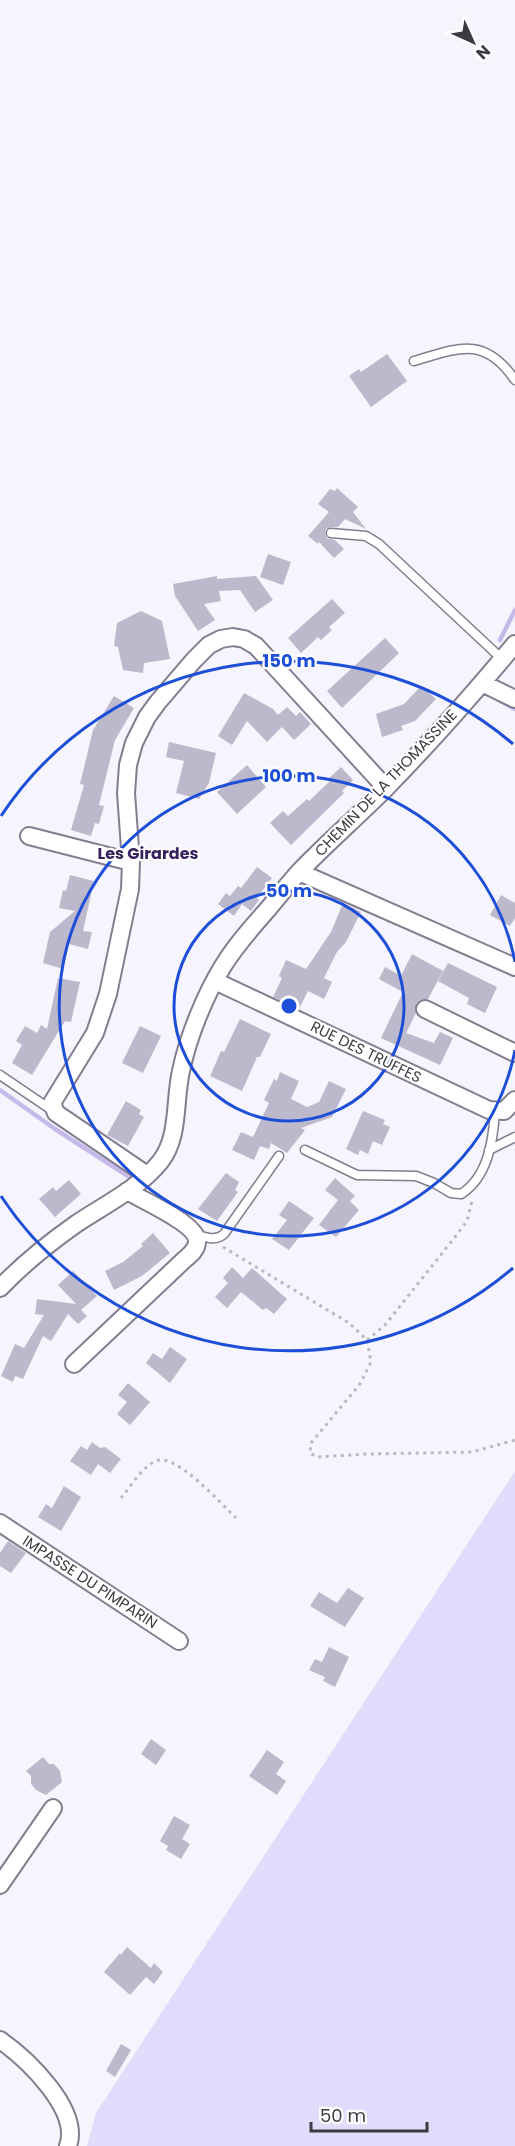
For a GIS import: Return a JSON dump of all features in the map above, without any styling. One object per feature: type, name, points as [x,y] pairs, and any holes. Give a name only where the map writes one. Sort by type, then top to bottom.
[{"type":"street","points":[[147,1175],[56,1113],[52,1100],[94,1033],[104,1008],[130,889],[131,862],[126,793],[128,765],[134,743],[147,717],[209,645],[221,639],[239,637],[256,646],[386,788]]},
{"type":"street","name":"CHEMIN DE LA THOMASSINE","points":[[0,1288],[45,1247],[127,1191],[161,1162],[170,1145],[184,1057],[215,981],[224,965],[299,872],[386,788],[515,644]]},
{"type":"street","points":[[482,683],[515,699]]},
{"type":"street","points":[[29,836],[131,862]]},
{"type":"street","points":[[299,872],[515,967]]},
{"type":"street","name":"RUE DES TRUFFES","points":[[215,981],[495,1112]]},
{"type":"street","points":[[425,1009],[515,1053]]},
{"type":"street","points":[[495,1112],[504,1111],[515,1100]]},
{"type":"street","points":[[74,1364],[194,1251],[196,1237],[184,1223],[127,1191]]},
{"type":"street","name":"IMPASSE DU PIMPARIN","points":[[0,1523],[179,1641]]},
{"type":"street","points":[[0,1885],[53,1808]]},
{"type":"street","points":[[0,2040],[28,2062],[48,2086],[71,2125],[71,2139],[68,2146]]},
{"type":"lane","points":[[414,361],[452,350],[479,350],[496,359],[515,380]]},
{"type":"lane","points":[[332,533],[366,536],[380,544],[502,659]]},
{"type":"lane","points":[[0,1075],[56,1113]]},
{"type":"lane","points":[[304,1150],[357,1175],[416,1176],[434,1182],[456,1194],[461,1194],[474,1185],[489,1150],[495,1112]]},
{"type":"lane","points":[[489,1150],[515,1137]]},
{"type":"lane","points":[[196,1237],[213,1239],[224,1234],[279,1156]]},
{"type":"path","points":[[367,1340],[385,1325],[466,1221],[474,1185]]},
{"type":"path","points":[[196,1237],[222,1247],[349,1323],[367,1340],[371,1362],[360,1384],[311,1443],[310,1453],[317,1458],[368,1454],[472,1452],[515,1440]]},
{"type":"path","points":[[121,1498],[146,1469],[155,1461],[162,1459],[190,1474],[236,1518]]},
{"type":"shaded area","points":[[515,1471],[515,2146],[87,2146],[96,2113]]},
{"type":"building","points":[[387,354],[407,381],[371,407],[349,376],[359,369],[361,372]]},
{"type":"building","points":[[337,488],[358,507],[353,512],[366,529],[345,519],[338,527],[326,529],[327,538],[335,540],[344,549],[334,558],[319,542],[318,544],[308,536],[329,512],[318,504],[330,489],[335,491]]},
{"type":"building","points":[[268,554],[291,562],[283,585],[260,577]]},
{"type":"building","points":[[217,576],[217,579],[256,576],[273,600],[255,612],[240,590],[219,591],[221,601],[204,604],[215,620],[198,631],[175,596],[173,584]]},
{"type":"building","points":[[332,599],[345,613],[329,627],[332,630],[321,640],[318,637],[301,653],[288,638]]},
{"type":"building","points":[[141,611],[162,621],[170,659],[144,663],[143,673],[123,670],[118,647],[114,646],[117,623]]},
{"type":"building","points":[[385,638],[399,653],[342,708],[327,691]]},
{"type":"building","points":[[421,686],[436,699],[415,721],[401,726],[403,730],[382,737],[376,714],[404,704]]},
{"type":"building","points":[[244,693],[273,709],[278,715],[287,707],[296,716],[300,712],[311,724],[294,740],[282,727],[267,742],[247,721],[232,745],[218,736]]},
{"type":"building","points":[[114,696],[134,708],[115,740],[99,805],[104,806],[99,824],[95,823],[91,836],[71,830],[84,785],[80,784],[93,730]]},
{"type":"building","points":[[169,742],[216,753],[209,783],[199,799],[176,793],[184,761],[166,757]]},
{"type":"building","points":[[247,765],[266,787],[237,814],[217,792]]},
{"type":"building","points":[[341,767],[353,780],[342,791],[344,793],[291,845],[270,823],[283,811],[288,816],[307,799],[309,801]]},
{"type":"building","points":[[257,867],[272,878],[257,898],[259,900],[251,911],[242,904],[234,916],[218,904],[226,893],[230,896],[238,886],[241,888]]},
{"type":"building","points":[[70,875],[94,881],[83,931],[92,932],[88,949],[69,944],[63,969],[43,963],[50,932],[75,911],[59,908],[63,890],[66,891]]},
{"type":"building","points":[[501,895],[515,903],[515,918],[510,926],[490,915]]},
{"type":"building","points":[[343,903],[361,912],[324,978],[332,982],[324,999],[308,991],[299,1009],[273,997],[282,978],[279,976],[286,960],[306,969],[331,932]]},
{"type":"building","points":[[412,954],[443,971],[428,999],[420,1000],[416,1004],[416,1013],[406,1033],[434,1043],[440,1032],[453,1038],[440,1065],[381,1038],[403,992],[379,979],[385,967],[401,976]]},
{"type":"building","points":[[448,963],[497,987],[485,1013],[467,1004],[469,998],[438,981]]},
{"type":"building","points":[[58,978],[80,982],[71,1022],[65,1021],[32,1075],[12,1063],[22,1045],[16,1041],[25,1026],[37,1033],[41,1025],[47,1029]]},
{"type":"building","points":[[240,1019],[271,1034],[260,1057],[257,1057],[242,1091],[210,1076],[221,1051],[224,1052]]},
{"type":"building","points":[[140,1026],[161,1036],[143,1073],[122,1063]]},
{"type":"building","points":[[280,1072],[299,1081],[291,1099],[307,1107],[319,1102],[329,1081],[346,1089],[332,1117],[301,1128],[305,1130],[287,1153],[271,1143],[269,1149],[260,1146],[254,1160],[232,1150],[241,1132],[253,1137],[269,1103],[264,1100],[274,1079],[277,1081]]},
{"type":"building","points":[[126,1101],[141,1110],[139,1114],[144,1117],[128,1146],[107,1135]]},
{"type":"building","points":[[363,1111],[385,1120],[383,1124],[390,1127],[382,1145],[373,1141],[368,1154],[360,1150],[358,1155],[346,1149]]},
{"type":"building","points":[[226,1173],[239,1182],[235,1190],[238,1192],[217,1221],[198,1209]]},
{"type":"building","points":[[335,1178],[355,1196],[350,1201],[359,1210],[336,1237],[319,1225],[338,1200],[325,1190]]},
{"type":"building","points":[[69,1180],[81,1194],[55,1217],[39,1199],[53,1187],[56,1191]]},
{"type":"building","points":[[289,1201],[314,1218],[289,1250],[272,1239],[287,1220],[279,1215]]},
{"type":"building","points":[[153,1233],[170,1253],[142,1276],[114,1290],[105,1271],[123,1262],[143,1246],[141,1244]]},
{"type":"building","points":[[232,1267],[243,1278],[252,1268],[287,1299],[274,1314],[266,1308],[263,1310],[241,1292],[227,1308],[215,1297],[228,1283],[223,1278]]},
{"type":"building","points":[[73,1271],[97,1296],[81,1310],[87,1316],[78,1324],[68,1314],[51,1341],[43,1336],[23,1379],[15,1376],[13,1382],[1,1376],[15,1344],[24,1348],[44,1315],[35,1314],[37,1299],[76,1304],[58,1285]]},
{"type":"building","points":[[170,1347],[187,1359],[170,1383],[146,1363],[153,1353],[162,1359]]},
{"type":"building","points":[[128,1383],[150,1402],[130,1425],[117,1414],[127,1402],[118,1395]]},
{"type":"building","points":[[92,1442],[100,1448],[105,1447],[121,1459],[110,1473],[98,1464],[91,1475],[70,1461],[81,1446],[87,1450]]},
{"type":"building","points":[[64,1486],[81,1497],[61,1531],[38,1517],[46,1504],[52,1508]]},
{"type":"building","points":[[8,1541],[26,1553],[11,1573],[0,1566],[0,1553]]},
{"type":"building","points":[[348,1588],[364,1598],[345,1627],[310,1606],[319,1592],[337,1603]]},
{"type":"building","points":[[329,1647],[349,1657],[335,1687],[323,1681],[325,1677],[309,1670],[315,1659],[322,1662]]},
{"type":"building","points":[[151,1739],[166,1750],[156,1765],[141,1754]]},
{"type":"building","points":[[267,1750],[284,1762],[276,1774],[286,1781],[277,1795],[249,1776]]},
{"type":"building","points":[[43,1757],[60,1771],[62,1782],[46,1795],[36,1790],[31,1784],[31,1776],[26,1771]]},
{"type":"building","points":[[174,1816],[190,1825],[182,1839],[190,1844],[181,1859],[166,1850],[168,1846],[160,1841]]},
{"type":"building","points":[[127,1947],[151,1968],[154,1963],[163,1972],[154,1984],[146,1977],[130,1995],[104,1972]]},
{"type":"building","points":[[121,2044],[131,2050],[115,2077],[106,2071]]},
{"type":"waterway","points":[[500,640],[515,610]]},
{"type":"waterway","points":[[497,699],[515,709]]},
{"type":"waterway","points":[[0,1090],[131,1178]]},
{"type":"district","name":"Les Girardes","points":[[148,853]]}]
